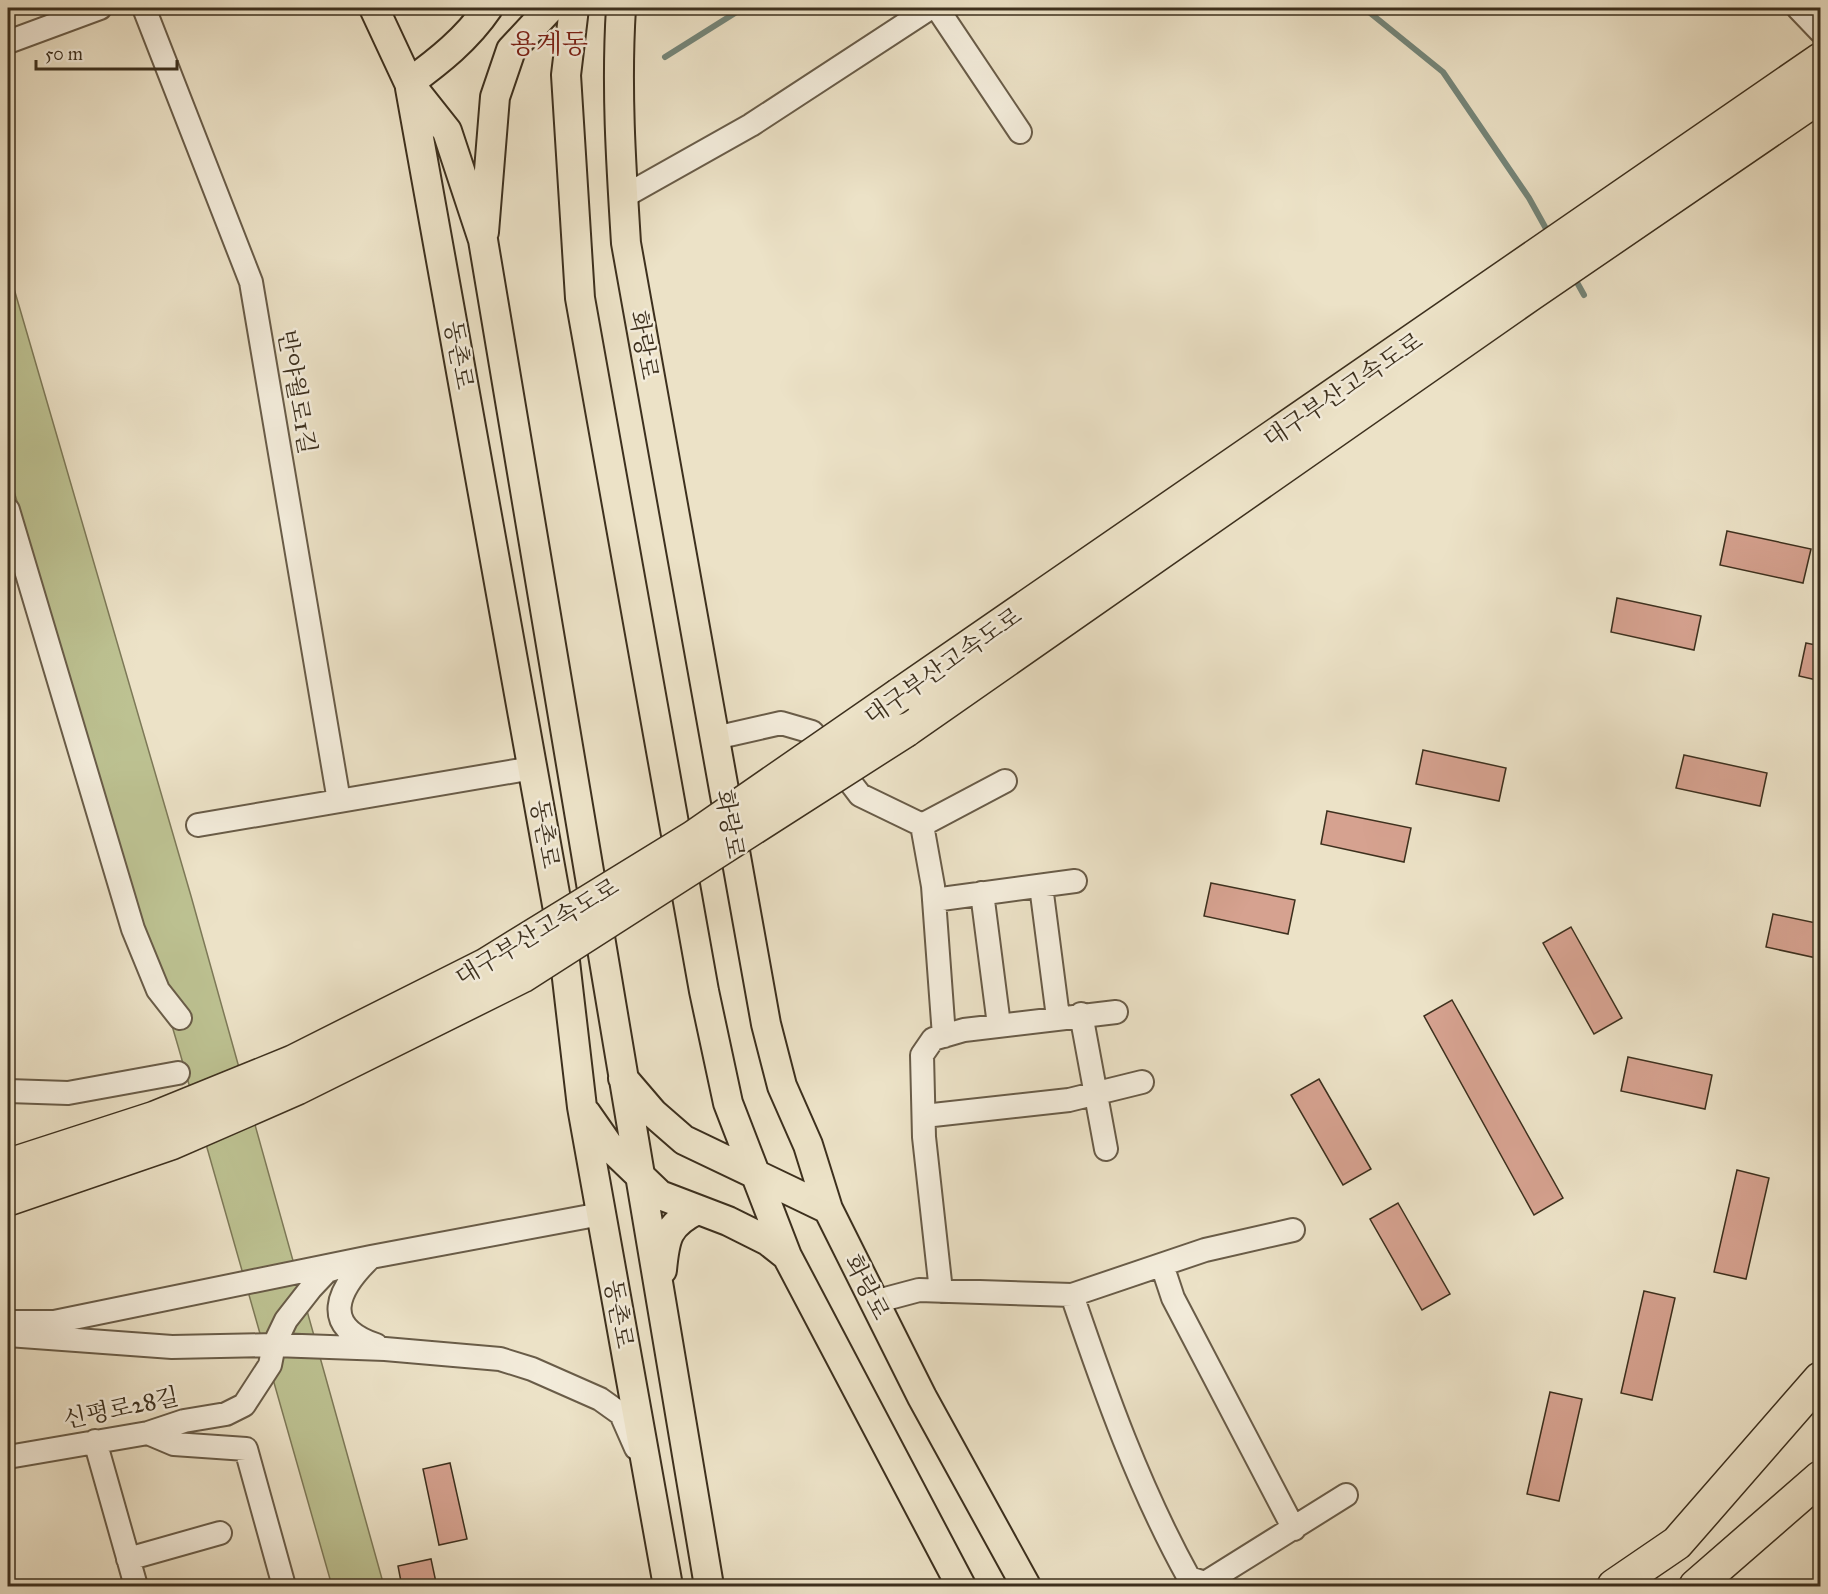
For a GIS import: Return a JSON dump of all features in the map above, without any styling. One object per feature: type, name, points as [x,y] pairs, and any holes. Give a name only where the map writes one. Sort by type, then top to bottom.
[{"type":"highway","name":"대구부산고속도로","points":[[8,1199],[171,1143],[297,1088],[522,976],[906,729],[1595,233],[1817,62]]},
{"type":"highway","name":"대구부산고속도로","points":[[1595,233],[1821,96]]},
{"type":"highway","name":"대구부산고속도로","points":[[9,1165],[155,1119],[282,1066],[486,965],[694,837],[899,696],[1522,284]]},
{"type":"highway","points":[[1634,1587],[1677,1543],[1821,1378]]},
{"type":"highway","points":[[1697,1585],[1821,1478]]},
{"type":"highway","points":[[1614,1587],[1677,1543]]},
{"type":"main road","points":[[374,8],[409,83],[447,131],[483,240],[709,1587]]},
{"type":"main road","points":[[409,83],[448,54],[488,8]]},
{"type":"main road","points":[[483,240],[495,97],[511,50],[550,8]]},
{"type":"main road","points":[[574,8],[566,75],[580,298],[704,991],[728,1103],[753,1175],[787,1256],[961,1587]]},
{"type":"main road","name":"화랑로","points":[[621,8],[617,69],[623,197],[633,285],[766,1024],[782,1086],[808,1145],[828,1209],[922,1397],[1026,1587]]},
{"type":"main road","name":"동촌로","points":[[409,83],[561,927],[582,1107],[668,1587]]},
{"type":"main road","points":[[622,1076],[653,1113],[684,1140],[828,1209]]},
{"type":"main road","points":[[582,1107],[643,1192]]},
{"type":"main road","points":[[601,1214],[643,1192],[660,1195],[748,1231],[768,1241],[787,1256]]},
{"type":"main road","points":[[659,1290],[664,1252],[671,1230],[677,1220],[697,1210]]},
{"type":"street","points":[[8,42],[100,8]]},
{"type":"street","name":"반야월로1길","points":[[144,8],[251,282],[339,801]]},
{"type":"street","points":[[623,197],[751,125],[930,8]]},
{"type":"street","points":[[937,8],[1020,132]]},
{"type":"street","points":[[1798,8],[1821,31]]},
{"type":"street","points":[[8,510],[133,929],[158,990],[180,1018]]},
{"type":"street","points":[[715,738],[781,723],[812,732],[860,795],[922,825]]},
{"type":"street","points":[[198,825],[533,768]]},
{"type":"street","points":[[922,825],[1005,781]]},
{"type":"street","points":[[922,825],[934,900],[944,1036]]},
{"type":"street","points":[[934,900],[1075,881]]},
{"type":"street","points":[[1041,886],[1058,1017]]},
{"type":"street","points":[[982,893],[999,1025]]},
{"type":"street","points":[[940,1291],[924,1116],[922,1055],[933,1039],[964,1030],[1081,1014],[1116,1012]]},
{"type":"street","points":[[1081,1014],[1106,1149]]},
{"type":"street","points":[[8,1091],[68,1093],[177,1073]]},
{"type":"street","points":[[924,1116],[1070,1100],[1142,1082]]},
{"type":"street","points":[[8,1322],[54,1322],[371,1257],[601,1214]]},
{"type":"street","points":[[874,1302],[919,1290],[1072,1295],[1205,1250],[1293,1230]]},
{"type":"street","points":[[371,1257],[350,1277],[343,1290],[340,1305],[342,1320],[349,1331],[359,1339],[385,1348]]},
{"type":"street","points":[[274,1345],[286,1320],[311,1288],[327,1271],[347,1263]]},
{"type":"street","points":[[1161,1265],[1173,1298],[1294,1528]]},
{"type":"street","points":[[1072,1295],[1110,1409],[1174,1551],[1189,1578],[1202,1585],[1346,1495]]},
{"type":"street","points":[[8,1335],[172,1347],[274,1345],[385,1348],[500,1359],[565,1382],[600,1399],[621,1414],[647,1471]]},
{"type":"street","name":"신평로28길","points":[[8,1457],[148,1433],[184,1421],[226,1414],[244,1405],[270,1365],[274,1345]]},
{"type":"street","points":[[148,1433],[174,1444],[246,1449],[284,1587]]},
{"type":"street","points":[[95,1441],[136,1587]]},
{"type":"street","points":[[128,1558],[220,1533]]},
{"type":"green space","points":[[8,268],[191,896],[384,1586],[332,1586],[178,1046],[8,471]]},
{"type":"building","points":[[1727,531],[1811,549],[1803,583],[1720,565]]},
{"type":"building","points":[[1617,598],[1701,616],[1694,650],[1611,632]]},
{"type":"building","points":[[1806,643],[1821,646],[1821,681],[1799,676]]},
{"type":"building","points":[[1423,750],[1506,768],[1499,801],[1416,784]]},
{"type":"building","points":[[1684,755],[1767,773],[1760,806],[1676,788]]},
{"type":"building","points":[[1327,811],[1411,828],[1404,862],[1321,844]]},
{"type":"building","points":[[1211,883],[1295,900],[1288,934],[1204,916]]},
{"type":"building","points":[[1773,914],[1821,924],[1821,959],[1766,947]]},
{"type":"building","points":[[1571,927],[1622,1018],[1594,1034],[1543,943]]},
{"type":"building","points":[[1452,1000],[1563,1198],[1534,1215],[1424,1016]]},
{"type":"building","points":[[1628,1057],[1712,1075],[1705,1109],[1621,1091]]},
{"type":"building","points":[[1319,1079],[1371,1169],[1343,1185],[1291,1095]]},
{"type":"building","points":[[1737,1170],[1769,1178],[1746,1279],[1714,1272]]},
{"type":"building","points":[[1398,1203],[1450,1294],[1422,1310],[1370,1219]]},
{"type":"building","points":[[1644,1291],[1675,1298],[1652,1400],[1621,1393]]},
{"type":"building","points":[[1550,1392],[1582,1399],[1559,1501],[1527,1494]]},
{"type":"building","points":[[450,1463],[467,1539],[439,1545],[423,1469]]},
{"type":"building","points":[[431,1559],[437,1587],[402,1587],[398,1566]]},
{"type":"waterway","points":[[665,57],[743,8]]},
{"type":"waterway","points":[[1364,8],[1443,72],[1529,198],[1549,234]]},
{"type":"waterway","points":[[1574,277],[1584,295]]},
{"type":"district","name":"용계동","points":[[549,43]]}]
